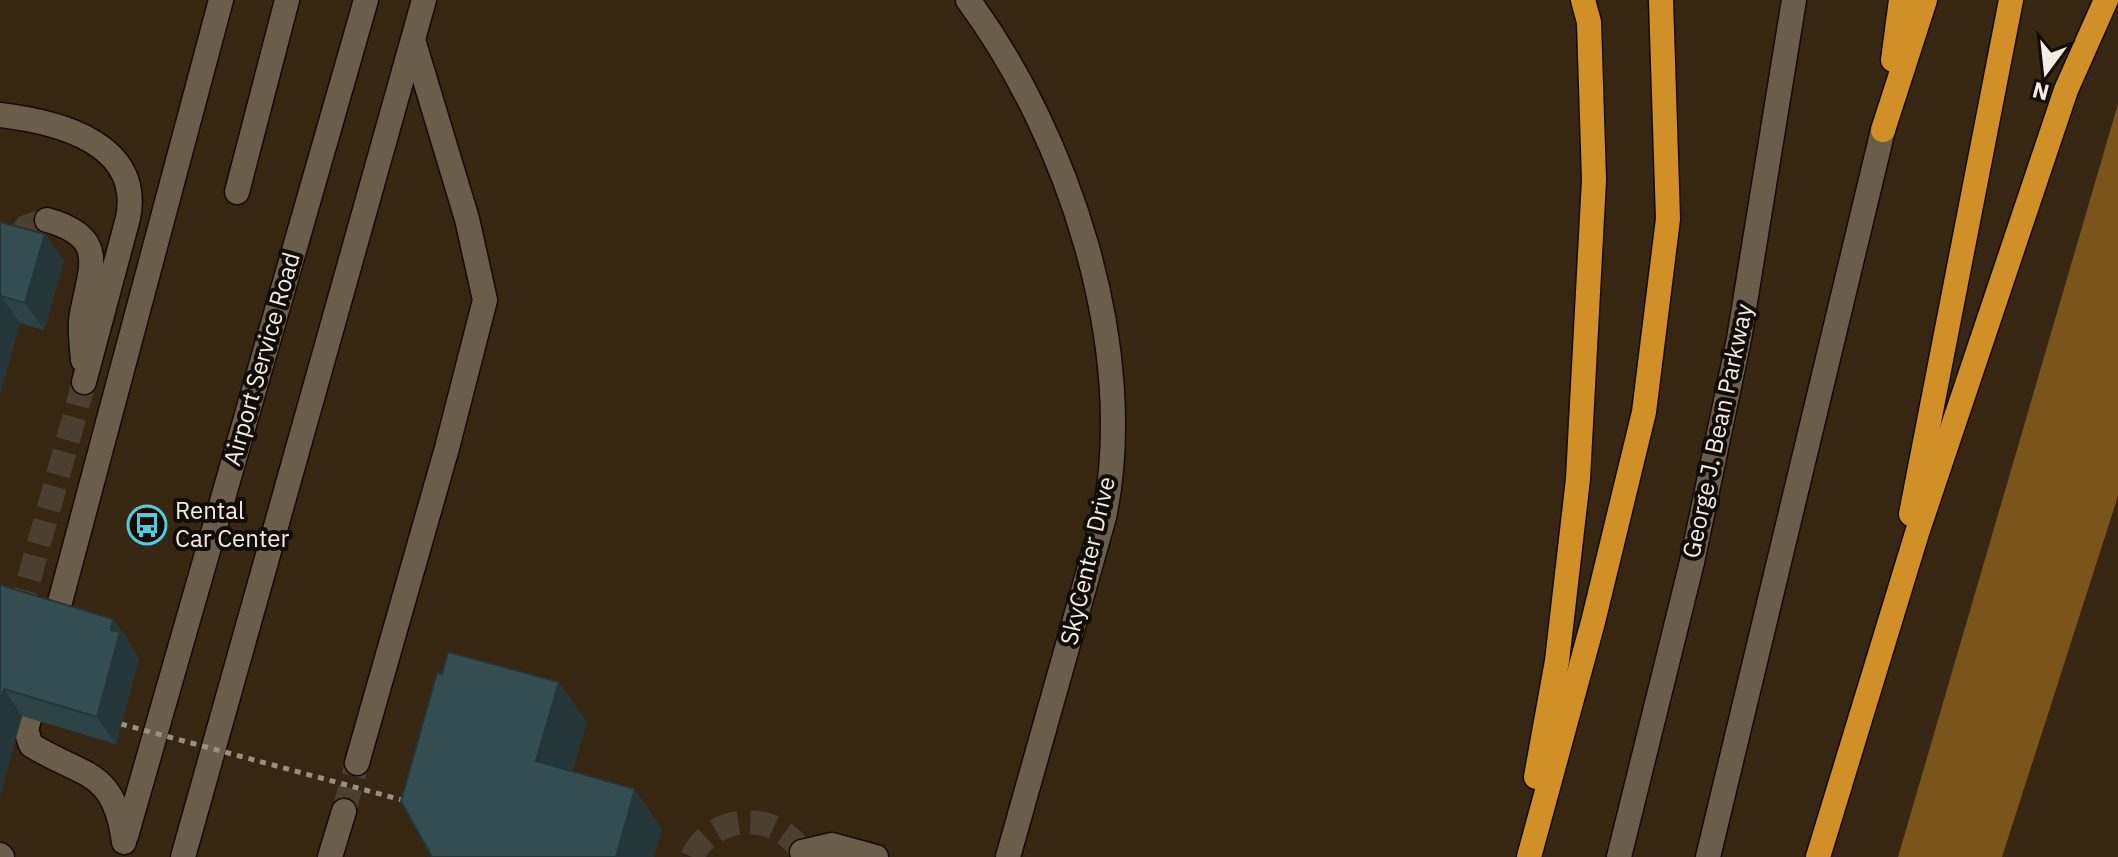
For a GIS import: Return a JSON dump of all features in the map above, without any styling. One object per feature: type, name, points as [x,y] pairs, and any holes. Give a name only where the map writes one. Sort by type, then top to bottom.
[{"type":"highway","points":[[1521,857],[1557,661],[1578,479],[1594,180],[1589,22],[1583,0]]},
{"type":"highway","points":[[1529,857],[1593,622],[1644,412],[1668,219],[1661,0]]},
{"type":"highway","points":[[1883,130],[1901,0]]},
{"type":"highway","points":[[1883,130],[1925,0]]},
{"type":"highway","points":[[1883,646],[2011,0]]},
{"type":"highway","points":[[1818,857],[1883,646],[2066,90],[2106,0]]},
{"type":"street","points":[[122,850],[119,812],[108,790],[96,778],[31,745],[26,730],[221,0]]},
{"type":"street","points":[[237,192],[287,0]]},
{"type":"street","name":"Airport Service Road","points":[[122,850],[366,0]]},
{"type":"street","points":[[183,857],[424,0]]},
{"type":"street","name":"SkyCenter Drive","points":[[968,0],[1025,91],[1069,191],[1096,289],[1111,409],[1111,465],[1104,517],[1008,857]]},
{"type":"street","name":"George J. Bean Parkway","points":[[1619,857],[1692,562],[1739,339],[1794,0]]},
{"type":"street","points":[[357,763],[447,448],[485,300],[467,219],[413,40]]},
{"type":"street","points":[[0,115],[63,130],[98,144],[115,156],[127,180],[131,200],[128,218],[84,382],[81,318],[94,266],[91,248],[70,226],[47,220]]},
{"type":"street","points":[[1708,857],[1883,130]]},
{"type":"street","points":[[330,857],[344,811]]},
{"type":"street","points":[[802,852],[832,845],[876,857]]},
{"type":"path","points":[[121,724],[408,801]]},
{"type":"shaded area","points":[[0,0],[2118,0],[2118,857],[0,857]]},
{"type":"shaded area","points":[[2118,104],[2118,496],[2002,857],[1898,857]]},
{"type":"building","points":[[0,222],[45,234],[25,303],[1,296],[0,300]]},
{"type":"building","points":[[0,585],[113,619],[111,630],[120,632],[97,717],[4,689],[0,703]]},
{"type":"building","points":[[448,652],[559,682],[536,761],[635,789],[616,857],[432,857],[401,801],[437,673],[442,674]]},
{"type":"tunnel","points":[[0,303],[15,249],[26,227],[47,220]]},
{"type":"tunnel","points":[[0,683],[84,382]]},
{"type":"tunnel","points":[[344,811],[357,763]]},
{"type":"tunnel","points":[[692,857],[702,842],[716,831],[731,824],[748,822],[765,824],[780,831],[794,842],[804,857]]},
{"type":"place","name":"Rental Car Center","points":[[147,525]]}]
